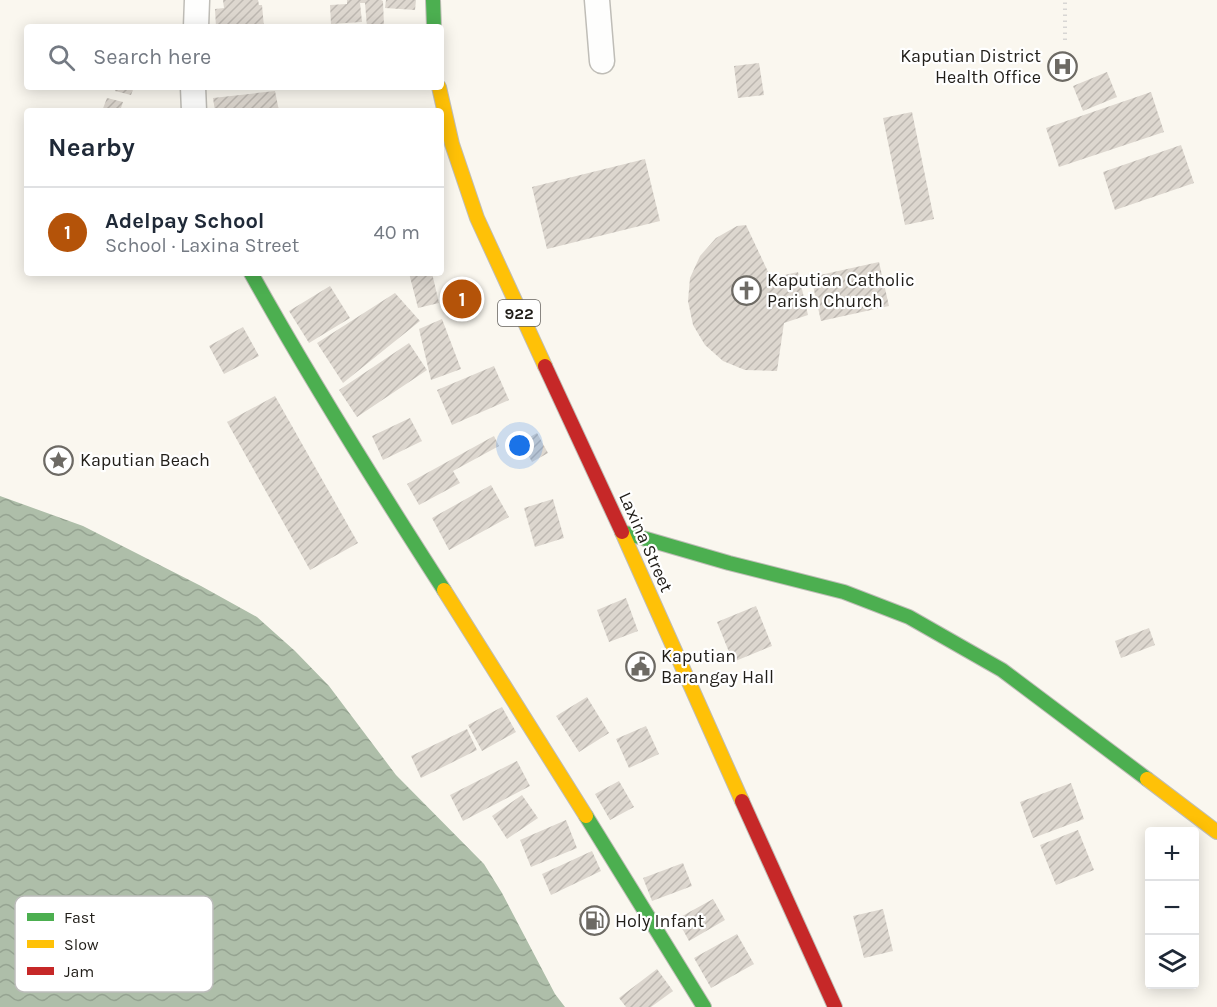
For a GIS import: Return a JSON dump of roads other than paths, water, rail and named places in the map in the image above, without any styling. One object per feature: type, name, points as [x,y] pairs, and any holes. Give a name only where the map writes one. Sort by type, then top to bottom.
[{"type":"street","points":[[196,24],[197,0]]},
{"type":"street","points":[[433,0],[434,24]]},
{"type":"street","points":[[597,0],[602,61]]},
{"type":"street","points":[[193,90],[194,108]]},
{"type":"street","name":"Laxina Street","points":[[439,90],[442,108]]},
{"type":"street","name":"Laxina Street","points":[[444,128],[447,152],[484,236],[622,532],[835,1007]]},
{"type":"street","points":[[253,276],[296,354],[357,455],[488,658],[704,1007]]},
{"type":"street","points":[[622,532],[844,592],[909,617],[1002,670],[1217,832]]},
{"type":"water","points":[[0,496],[83,526],[201,586],[257,617],[295,651],[329,686],[396,775],[484,864],[502,893],[555,994],[565,1007],[0,1007]]},
{"type":"place","name":"Kaputian District Health Office","points":[[1062,66]]},
{"type":"place","name":"Kaputian Catholic Parish Church","points":[[746,290]]},
{"type":"place","name":"Adelpay School","points":[[462,299]]},
{"type":"place","name":"Kaputian Beach","points":[[59,460]]},
{"type":"place","name":"Kaputian Barangay Hall","points":[[640,666]]},
{"type":"place","name":"Holy Infant","points":[[594,921]]}]
